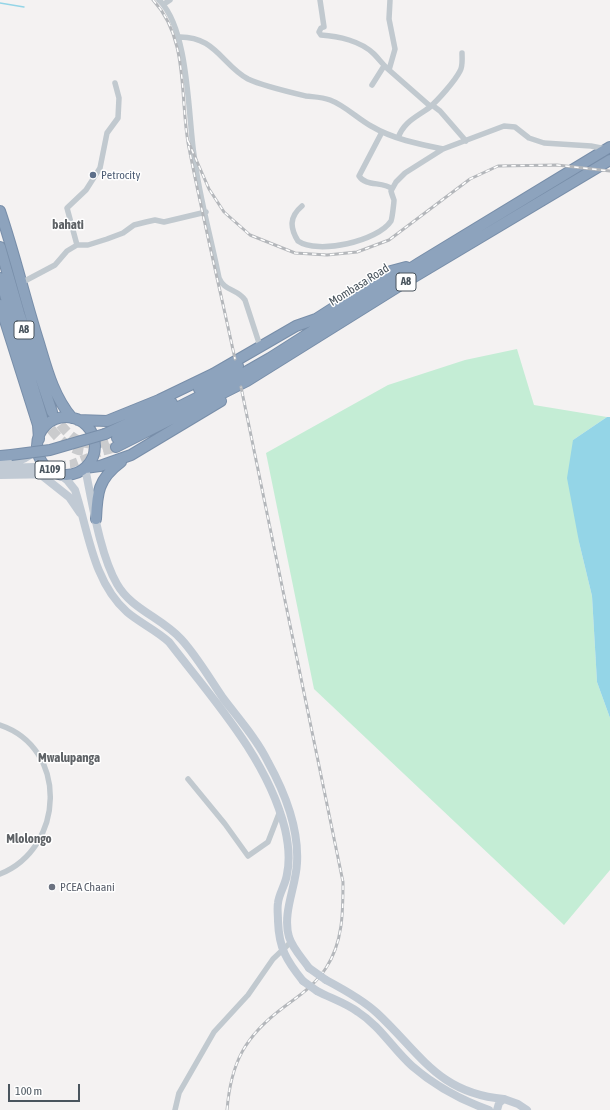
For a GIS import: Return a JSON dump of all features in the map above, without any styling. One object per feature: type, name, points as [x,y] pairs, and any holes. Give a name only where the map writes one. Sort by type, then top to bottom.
[{"type":"highway","name":"Mombasa Road","points":[[608,148],[420,263],[270,358],[117,442],[232,389],[398,287],[610,160]]},
{"type":"highway","points":[[0,211],[13,248],[21,283],[50,379],[61,405],[75,419],[86,425],[92,432],[95,441],[95,451],[92,459],[85,468]]},
{"type":"highway","name":"A8","points":[[0,247],[19,313],[52,412]]},
{"type":"highway","points":[[0,456],[50,450],[105,434],[182,398],[217,379],[391,272],[420,263]]},
{"type":"highway","name":"A8","points":[[0,278],[42,417]]},
{"type":"highway","points":[[0,305],[38,426],[38,442]]},
{"type":"highway","points":[[38,442],[45,427],[52,422],[62,418],[106,421],[138,410],[206,377],[296,326],[316,319]]},
{"type":"highway","points":[[96,519],[97,494],[103,480],[111,469],[131,455],[218,403],[232,389]]},
{"type":"highway","name":"A109","points":[[38,442],[39,456],[51,471],[69,475],[85,468]]},
{"type":"highway","points":[[85,468],[100,466],[131,455]]},
{"type":"main road","points":[[0,463],[20,461],[30,455],[38,442]]},
{"type":"main road","points":[[0,468],[34,467]]},
{"type":"main road","points":[[85,468],[109,570],[117,585],[135,604],[181,638],[268,760],[281,788],[294,829],[297,862],[288,921],[291,942],[309,968],[376,1013],[417,1056],[437,1074],[468,1091],[484,1097],[504,1099],[518,1104],[526,1110]]},
{"type":"main road","points":[[40,474],[69,497],[84,519]]},
{"type":"main road","points":[[0,475],[59,474],[68,480],[75,490],[100,575],[118,603],[128,613],[158,631],[169,642],[260,765],[280,810],[286,830],[288,874],[278,903],[279,938],[282,950],[290,965],[303,980],[317,991],[357,1011],[375,1026],[412,1066],[442,1088],[470,1103],[489,1110]]},
{"type":"main road","points":[[497,1110],[499,1103],[504,1099]]},
{"type":"street","points":[[170,0],[161,2],[171,18],[177,36],[187,80],[194,156],[220,281],[228,289],[240,294],[245,300],[260,346]]},
{"type":"street","points":[[320,0],[324,27],[321,28],[319,32],[321,35],[332,35],[358,44],[373,53],[387,68],[431,106],[466,141]]},
{"type":"street","points":[[372,86],[387,68],[395,48],[389,19],[390,0]]},
{"type":"street","points":[[177,36],[193,38],[210,46],[248,78],[299,94],[328,99],[382,132],[398,138],[442,149]]},
{"type":"street","points":[[398,138],[411,118],[431,106],[460,72],[462,53]]},
{"type":"street","points":[[77,245],[67,208],[86,190],[100,168],[106,136],[118,118],[119,98],[115,83]]},
{"type":"street","points":[[302,206],[294,213],[292,221],[292,231],[298,241],[324,247],[334,247],[369,237],[387,225],[392,218],[394,202],[391,193],[392,188],[405,173],[442,149],[466,141],[490,130],[509,126],[515,127],[528,138],[544,143],[608,148]]},
{"type":"street","points":[[382,132],[359,176],[365,181],[386,185],[392,188]]},
{"type":"street","points":[[21,283],[55,264],[67,251],[77,245],[88,245],[107,239],[123,233],[134,225],[155,220],[164,222],[206,212]]},
{"type":"street","points":[[0,725],[14,732],[36,750],[48,777],[51,803],[45,826],[35,846],[21,861],[0,874]]},
{"type":"street","points":[[188,779],[229,828],[248,856],[268,842],[280,810]]},
{"type":"street","points":[[175,1110],[179,1093],[214,1032],[248,995],[273,959],[291,942]]},
{"type":"green space","points":[[517,349],[534,405],[607,417],[573,440],[579,542],[592,596],[597,682],[610,718],[610,870],[564,925],[314,689],[266,453],[388,385],[465,360]]},
{"type":"water","points":[[607,417],[610,417],[610,718],[597,682],[592,596],[579,542],[567,478],[573,440]]},
{"type":"waterway","points":[[0,3],[24,7]]},
{"type":"tunnel","points":[[52,412],[65,430],[79,441],[95,444],[117,438]]},
{"type":"tunnel","points":[[42,417],[57,436],[64,443],[73,448],[92,452],[116,447]]},
{"type":"tunnel","points":[[34,467],[71,464],[104,451]]},
{"type":"railway","points":[[153,0],[165,16],[173,33],[178,51],[189,148],[235,359]]},
{"type":"railway","points":[[188,141],[209,189],[224,212],[250,235],[295,253],[327,255],[357,252],[389,240],[470,179],[498,166],[557,165],[610,171]]},
{"type":"railway","points":[[227,1110],[232,1078],[242,1051],[259,1029],[312,985],[322,974],[332,958],[341,926],[343,893],[343,882],[241,387]]},
{"type":"place","name":"Petrocity","points":[[93,175]]},
{"type":"place","name":"PCEA Chaani","points":[[52,887]]},
{"type":"district","name":"bahati","points":[[68,225]]},
{"type":"district","name":"Mwalupanga","points":[[69,758]]},
{"type":"district","name":"Mlolongo","points":[[29,839]]}]
